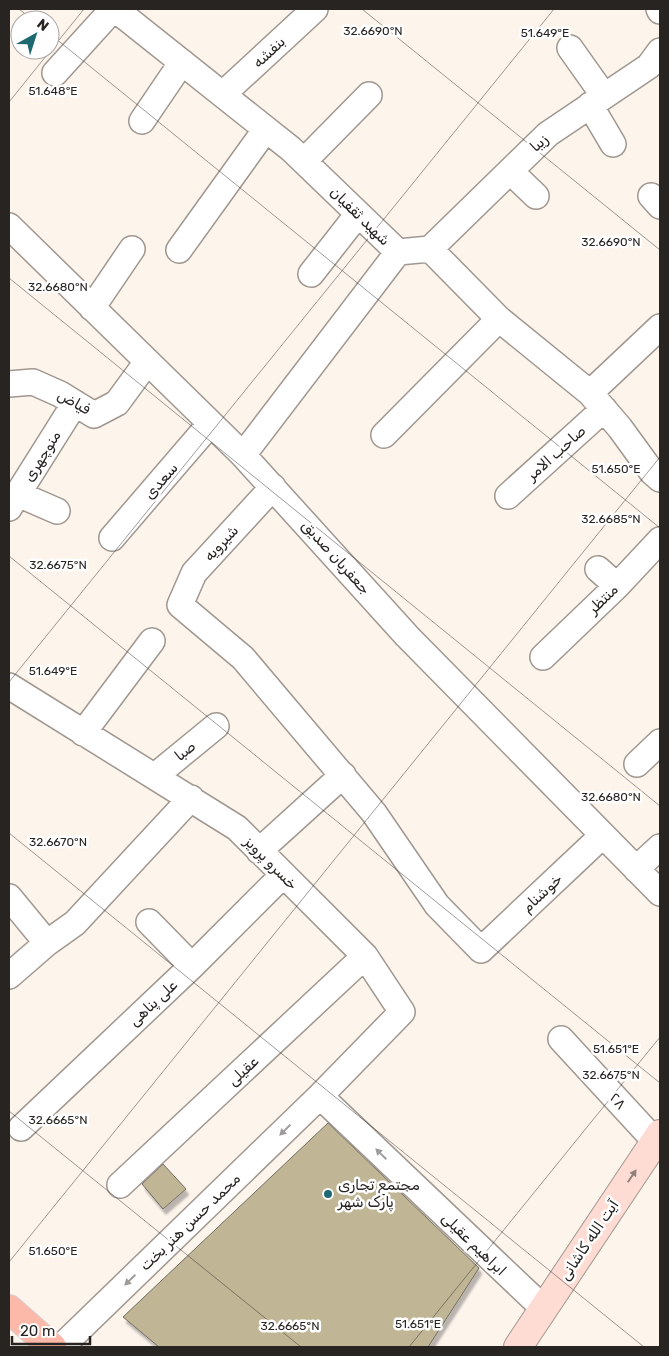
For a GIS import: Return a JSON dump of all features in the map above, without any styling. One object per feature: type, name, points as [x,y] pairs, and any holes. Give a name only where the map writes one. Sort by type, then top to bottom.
[{"type":"main road","name":"آیت الله کاشانی","points":[[518,1347],[658,1137]]},
{"type":"main road","points":[[9,1309],[52,1347]]},
{"type":"street","name":"شهید ثقفیان","points":[[114,9],[266,129],[304,162],[398,252],[430,249]]},
{"type":"street","points":[[56,73],[114,9]]},
{"type":"street","name":"بنفشه","points":[[223,94],[315,9]]},
{"type":"street","points":[[570,48],[597,101],[613,144]]},
{"type":"street","name":"زیبا","points":[[430,249],[548,134],[649,66],[660,52]]},
{"type":"street","points":[[142,122],[182,62]]},
{"type":"street","points":[[304,162],[370,95]]},
{"type":"street","points":[[179,250],[266,129]]},
{"type":"street","points":[[510,171],[536,196]]},
{"type":"street","points":[[311,274],[358,214]]},
{"type":"street","name":"جعفریان صدیق","points":[[9,226],[210,424],[243,454],[407,636],[660,893]]},
{"type":"street","points":[[92,308],[132,249]]},
{"type":"street","points":[[430,249],[499,319],[597,401],[658,472]]},
{"type":"street","points":[[243,454],[398,252]]},
{"type":"street","points":[[384,435],[499,319]]},
{"type":"street","name":"صاحب الامر","points":[[508,496],[597,401],[660,327]]},
{"type":"street","name":"فیاض","points":[[9,384],[33,382],[94,415],[117,403],[147,362]]},
{"type":"street","name":"منوچهری","points":[[13,501],[74,403]]},
{"type":"street","name":"سعدی","points":[[112,538],[210,424]]},
{"type":"street","name":"شیرویه","points":[[272,487],[194,573],[180,605],[243,658],[342,775]]},
{"type":"street","points":[[13,501],[57,511]]},
{"type":"street","name":"منتظر","points":[[543,657],[617,586],[660,540]]},
{"type":"street","points":[[598,569],[617,586]]},
{"type":"street","points":[[83,733],[152,641]]},
{"type":"street","name":"خسرو پرویز","points":[[9,686],[238,828],[282,875],[365,956],[402,1012],[320,1096]]},
{"type":"street","name":"صبا","points":[[155,776],[216,726]]},
{"type":"street","points":[[637,764],[660,742]]},
{"type":"street","points":[[259,851],[342,775]]},
{"type":"street","name":"خوشنام","points":[[342,775],[374,813],[437,905],[481,950],[603,835]]},
{"type":"street","points":[[9,976],[47,943],[75,923],[191,798]]},
{"type":"street","points":[[636,869],[660,847]]},
{"type":"street","name":"علی پناهی","points":[[21,1128],[192,966],[282,875]]},
{"type":"street","points":[[9,897],[47,943]]},
{"type":"street","points":[[149,922],[192,966]]},
{"type":"street","name":"عقیلی","points":[[120,1185],[365,956]]},
{"type":"street","name":"۲۸","points":[[561,1039],[658,1137]]},
{"type":"street","name":"ابراهیم عقیلی","points":[[320,1096],[543,1308]]},
{"type":"street","name":"محمد حسن هنر بخت","points":[[60,1347],[320,1096]]},
{"type":"building","name":"مجتمع تجاری پارک شهر","points":[[328,1123],[479,1268],[428,1347],[159,1347],[123,1317]]},
{"type":"building","points":[[163,1164],[186,1189],[163,1209],[142,1184]]},
{"type":"place","name":"مجتمع تجاری پارک شهر","points":[[328,1194]]}]
